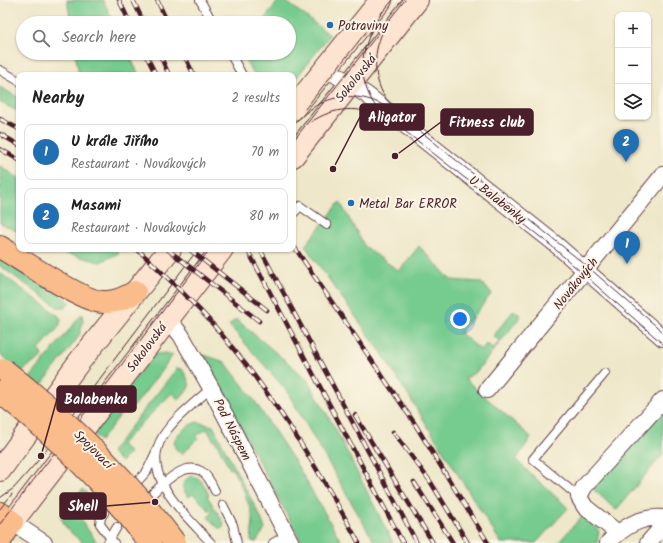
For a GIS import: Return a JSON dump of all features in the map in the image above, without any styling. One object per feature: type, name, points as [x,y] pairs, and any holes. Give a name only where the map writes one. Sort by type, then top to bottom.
[{"type":"main road","points":[[296,105],[327,69],[381,0]]},
{"type":"main road","name":"Sokolovská","points":[[296,153],[359,90],[417,0]]},
{"type":"main road","points":[[0,247],[72,290],[94,301],[112,302],[135,292]]},
{"type":"main road","points":[[0,470],[79,362],[168,252]]},
{"type":"main road","name":"Sokolovská","points":[[6,517],[168,319],[220,252]]},
{"type":"main road","name":"Spojovací","points":[[2,369],[45,403],[87,442],[129,486],[175,543]]},
{"type":"main road","name":"Spojovací","points":[[0,392],[37,422],[73,456],[125,511],[150,543]]},
{"type":"main road","points":[[0,541],[6,517]]},
{"type":"street","name":"U Balabenky","points":[[327,69],[359,90],[586,270],[663,338]]},
{"type":"street","name":"Novákových","points":[[487,390],[663,175]]},
{"type":"street","name":"Pod Náspem","points":[[168,319],[184,340],[211,388],[289,539]]},
{"type":"street","points":[[648,543],[662,528],[648,518],[638,521],[613,538],[585,507],[579,497],[584,487],[663,400]]},
{"type":"street","points":[[6,517],[44,543]]},
{"type":"lane","points":[[200,0],[209,16]]},
{"type":"lane","points":[[234,60],[240,72]]},
{"type":"lane","points":[[0,70],[16,79]]},
{"type":"lane","points":[[296,211],[300,206],[327,225]]},
{"type":"lane","points":[[579,497],[532,459],[605,373]]},
{"type":"lane","points":[[138,482],[151,464],[159,443],[170,426],[211,388]]},
{"type":"lane","points":[[159,443],[157,460],[163,483],[174,503],[210,543]]},
{"type":"lane","points":[[150,496],[163,483],[184,470],[196,469],[205,474],[216,491]]},
{"type":"lane","points":[[223,505],[233,525],[237,543]]},
{"type":"lane","points":[[104,513],[101,517],[100,524],[109,542]]},
{"type":"lane","points":[[109,542],[117,527]]},
{"type":"lane","points":[[273,543],[289,539]]},
{"type":"green space","points":[[67,0],[103,0],[111,16],[70,16]]},
{"type":"green space","points":[[279,0],[284,0],[330,35],[296,78],[296,72],[252,72],[245,60],[296,60],[296,16],[266,16]]},
{"type":"green space","points":[[76,60],[132,60],[138,72],[78,72]]},
{"type":"green space","points":[[0,87],[16,96],[16,110],[0,102]]},
{"type":"green space","points":[[0,166],[16,176],[16,231],[0,223]]},
{"type":"green space","points":[[340,202],[365,247],[399,271],[419,246],[451,280],[480,282],[492,293],[460,333],[481,350],[487,343],[493,349],[500,341],[493,336],[514,310],[521,316],[477,371],[465,379],[531,437],[516,460],[568,508],[536,543],[501,543],[381,352],[305,246]]},
{"type":"green space","points":[[62,252],[119,253],[100,262]]},
{"type":"green space","points":[[0,256],[70,302],[65,308],[59,308],[0,266]]},
{"type":"green space","points":[[0,273],[59,316],[61,320],[59,327],[39,349],[42,356],[22,372],[0,354]]},
{"type":"green space","points":[[82,314],[83,322],[79,336],[41,386],[30,378]]},
{"type":"green space","points":[[236,319],[306,378],[335,428],[393,543],[375,543],[286,390],[229,325]]},
{"type":"green space","points":[[166,353],[173,355],[136,404],[132,407],[128,405],[100,441],[91,431],[155,354]]},
{"type":"green space","points":[[204,355],[225,362],[254,400],[297,465],[342,543],[302,543],[226,400]]},
{"type":"green space","points":[[177,368],[182,369],[188,379],[189,385],[186,392],[179,400],[172,393],[121,444],[130,453],[121,462],[111,452]]},
{"type":"green space","points":[[663,409],[663,454],[616,510],[592,488]]},
{"type":"green space","points":[[197,422],[213,426],[261,518],[265,529],[256,542],[251,541],[253,519],[250,507],[244,494],[245,493],[232,468],[230,469],[215,440],[214,441],[207,429],[197,435],[198,438],[182,454],[176,450],[174,445],[178,435],[187,427]]},
{"type":"green space","points":[[193,476],[199,479],[205,486],[209,495],[207,496],[224,523],[223,528],[218,528],[208,517],[212,513],[193,494],[189,497],[184,491],[184,481]]},
{"type":"green space","points":[[83,489],[87,493],[82,502],[80,515],[84,525],[97,543],[83,543],[67,529],[60,516]]},
{"type":"green space","points":[[584,514],[599,531],[597,543],[558,543]]},
{"type":"tram line","points":[[380,15],[393,0]]},
{"type":"tram line","points":[[296,137],[405,0]]},
{"type":"tram line","points":[[383,11],[369,35],[363,60],[365,84],[370,97],[378,110],[548,243],[663,344]]},
{"type":"tram line","points":[[383,31],[377,50],[376,70],[381,89],[392,106]]},
{"type":"tram line","points":[[305,109],[366,32]]},
{"type":"tram line","points":[[296,122],[319,104],[332,99],[360,97],[374,101],[389,108],[403,117],[588,267],[663,332]]},
{"type":"tram line","points":[[311,122],[328,113],[347,110],[366,111],[384,118]]},
{"type":"tram line","points":[[0,498],[14,488],[36,463],[196,252]]},
{"type":"tram line","points":[[0,524],[208,252]]},
{"type":"tram line","points":[[0,509],[12,494]]},
{"type":"railway","points":[[119,0],[127,16]]},
{"type":"railway","points":[[133,0],[141,16]]},
{"type":"railway","points":[[157,0],[165,16]]},
{"type":"railway","points":[[148,60],[154,72]]},
{"type":"railway","points":[[162,60],[168,72]]},
{"type":"railway","points":[[186,60],[192,72]]},
{"type":"railway","points":[[0,119],[16,127]]},
{"type":"railway","points":[[0,134],[16,143]]},
{"type":"railway","points":[[0,149],[16,158]]},
{"type":"railway","points":[[296,249],[413,421],[488,543]]},
{"type":"railway","points":[[140,252],[210,321],[253,373],[309,456],[359,543]]},
{"type":"railway","points":[[171,252],[259,321]]},
{"type":"railway","points":[[193,252],[267,310]]},
{"type":"railway","points":[[249,252],[403,543]]},
{"type":"railway","points":[[262,252],[417,543]]},
{"type":"railway","points":[[355,415],[433,543]]},
{"type":"railway","points":[[393,432],[430,481],[468,543]]},
{"type":"railway","points":[[414,482],[453,543]]},
{"type":"place","name":"Potraviny","points":[[330,25]]},
{"type":"place","name":"Fitness club","points":[[395,156]]},
{"type":"place","name":"Masami","points":[[626,162]]},
{"type":"place","name":"Aligator","points":[[333,169]]},
{"type":"place","name":"Metal Bar ERROR","points":[[351,203]]},
{"type":"place","name":"U krále Jiřího","points":[[627,264]]},
{"type":"place","name":"Balabenka","points":[[41,456]]},
{"type":"place","name":"Shell","points":[[155,502]]}]
